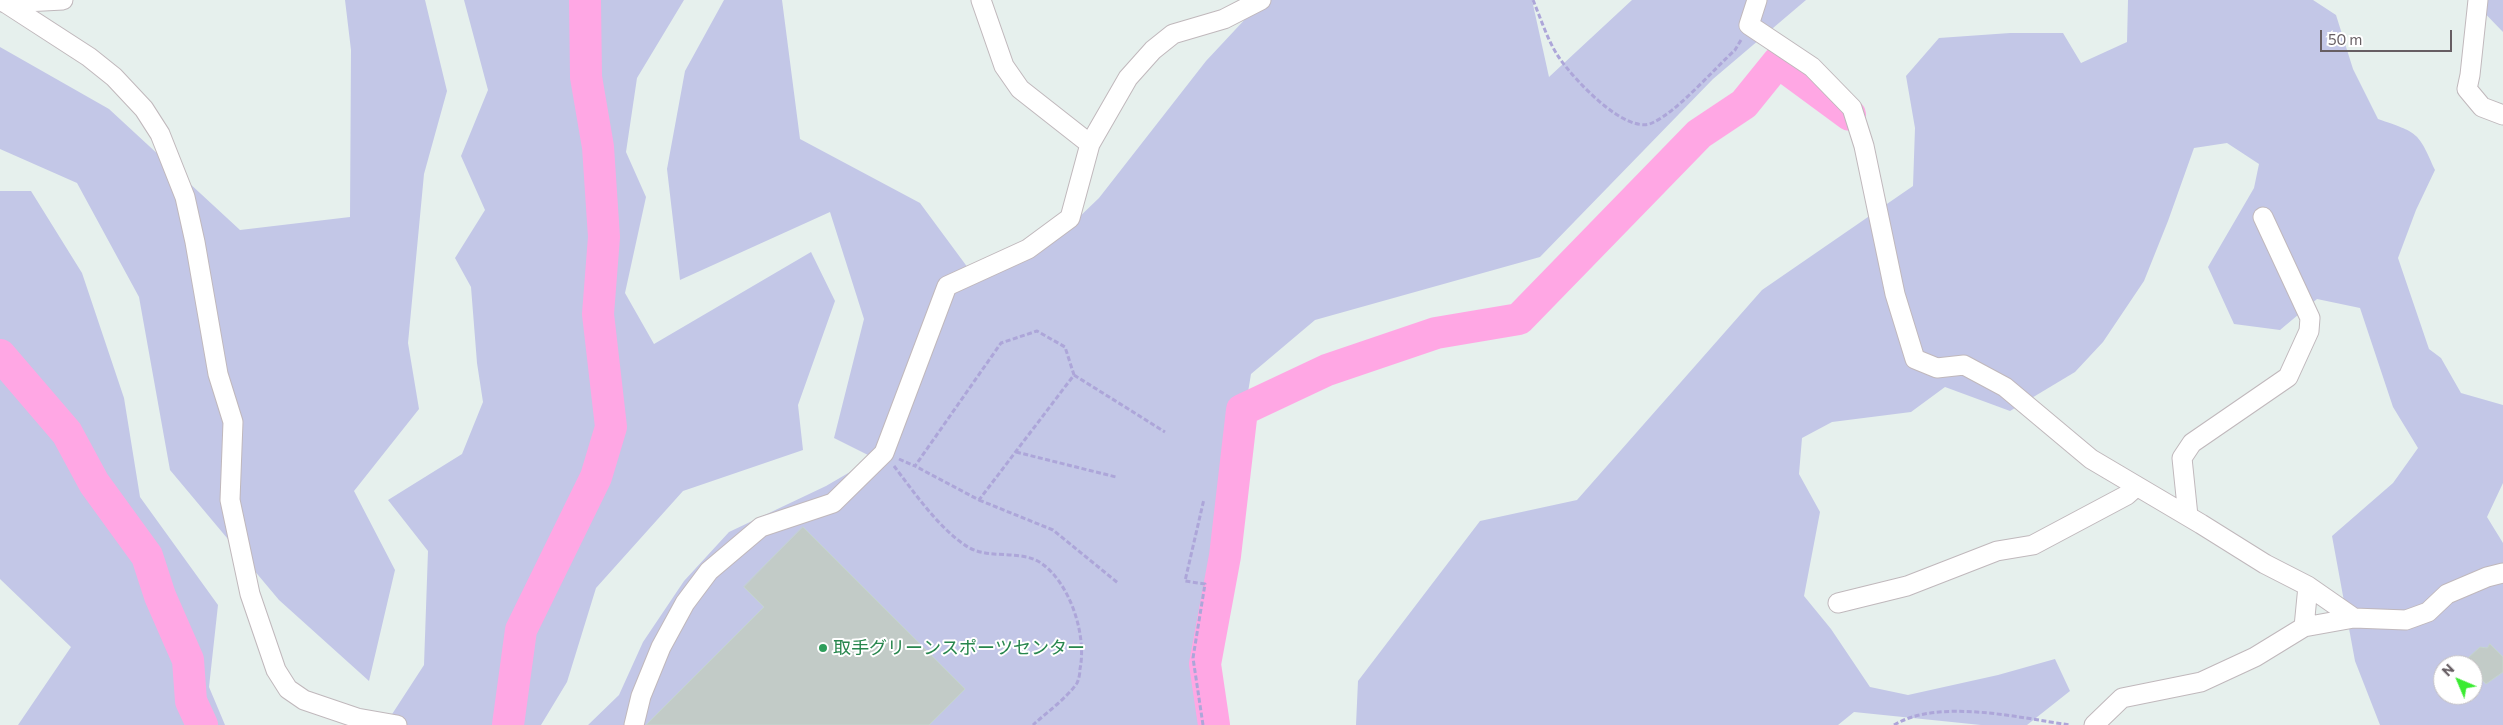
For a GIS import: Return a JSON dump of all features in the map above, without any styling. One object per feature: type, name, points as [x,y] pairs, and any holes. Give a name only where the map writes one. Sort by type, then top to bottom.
[{"type":"street","points":[[3,2],[63,0]]},
{"type":"street","points":[[981,0],[1004,66],[1020,89],[1090,144]]},
{"type":"street","points":[[634,725],[642,696],[661,647],[685,603],[709,571],[761,527],[833,503],[884,453],[947,286],[1028,249],[1070,218],[1090,144],[1128,78],[1153,50],[1173,34],[1224,19],[1262,0]]},
{"type":"street","points":[[1757,0],[1750,25],[1812,67],[1852,108],[1864,146],[1895,294],[1915,359],[1937,368],[1964,365],[2005,387],[2090,459],[2188,516],[2265,564],[2308,586],[2354,618]]},
{"type":"street","points":[[2478,0],[2470,75],[2466,89],[2482,107],[2503,115]]},
{"type":"street","points":[[3,2],[89,57],[114,77],[144,109],[160,134],[185,197],[218,374],[233,422],[230,500],[250,594],[276,670],[288,688],[304,700],[357,718],[397,725]]},
{"type":"street","points":[[2188,516],[2182,458],[2192,443],[2288,377],[2309,331],[2310,318],[2262,217]]},
{"type":"street","points":[[1838,603],[1907,586],[1997,551],[2033,545],[2127,495],[2136,487]]},
{"type":"street","points":[[2094,725],[2122,698],[2201,682],[2255,657],[2304,627],[2354,618],[2406,620],[2428,612],[2447,594],[2487,577],[2503,573]]},
{"type":"street","points":[[2304,627],[2308,586]]},
{"type":"path","points":[[1533,0],[1559,58],[1595,98],[1634,124],[1651,123],[1673,107],[1735,50],[1750,25]]},
{"type":"path","points":[[915,466],[1001,343],[1037,331],[1065,348],[1074,375],[1165,432]]},
{"type":"path","points":[[979,500],[1074,375]]},
{"type":"path","points":[[1016,452],[1116,477]]},
{"type":"path","points":[[884,453],[915,466],[979,500],[1053,530],[1118,583]]},
{"type":"path","points":[[884,453],[936,519],[968,548],[1003,556],[1023,556],[1041,563],[1065,589],[1077,622],[1084,653],[1078,682],[1033,725]]},
{"type":"path","points":[[1203,725],[1193,658],[1205,584],[1185,581],[1204,499]]},
{"type":"path","points":[[1894,725],[1909,716],[1965,710],[2070,725]]},
{"type":"shaded area","points":[[345,0],[425,0],[447,91],[424,174],[408,343],[419,409],[354,491],[395,570],[369,681],[279,600],[170,470],[139,297],[77,183],[0,149],[0,47],[109,109],[240,230],[350,217],[351,50]]},
{"type":"shaded area","points":[[464,0],[684,0],[637,78],[626,152],[646,197],[625,293],[654,344],[811,252],[835,301],[798,405],[803,450],[683,491],[596,588],[567,682],[541,725],[385,725],[424,665],[428,551],[388,500],[462,454],[483,402],[477,363],[471,287],[455,258],[485,210],[461,156],[488,90]]},
{"type":"shaded area","points":[[724,0],[782,0],[800,139],[920,203],[971,272],[1042,239],[1051,244],[1099,198],[1206,61],[1263,0],[1532,0],[1549,77],[1632,0],[1806,0],[1713,79],[1540,257],[1315,320],[1251,374],[1206,648],[1218,725],[588,725],[619,695],[643,642],[684,581],[729,532],[826,486],[874,458],[834,438],[864,319],[830,212],[680,280],[667,169],[685,71]]},
{"type":"shaded area","points":[[2128,0],[2313,0],[2336,15],[2353,69],[2378,119],[2409,131],[2420,140],[2435,170],[2416,210],[2398,258],[2429,349],[2441,358],[2461,393],[2503,405],[2503,483],[2487,517],[2503,543],[2503,725],[2380,725],[2355,661],[2332,536],[2393,483],[2418,448],[2393,407],[2360,308],[2317,299],[2280,330],[2234,324],[2208,267],[2254,188],[2259,164],[2227,143],[2194,148],[2144,281],[2103,342],[2075,372],[2010,411],[1945,387],[1911,412],[1832,422],[1802,438],[1799,474],[1820,512],[1804,596],[1831,629],[1870,687],[1908,695],[1998,675],[2055,659],[2070,691],[2027,725],[1981,725],[1854,712],[1838,725],[1356,725],[1358,681],[1480,521],[1577,500],[1762,290],[1913,186],[1915,128],[1906,76],[1939,38],[2010,33],[2063,33],[2081,63],[2127,42]]},
{"type":"shaded area","points":[[2472,0],[2503,0],[2503,32]]},
{"type":"shaded area","points":[[0,191],[31,191],[82,273],[124,398],[140,497],[218,605],[209,687],[225,725],[18,725],[71,647],[0,579]]},
{"type":"building","name":"取手グリーンスポーツセンター","points":[[803,527],[965,689],[929,725],[646,725],[764,607],[744,587]]},
{"type":"building","points":[[2490,644],[2503,657],[2503,672],[2486,684],[2483,681],[2483,655],[2471,655],[2480,647],[2487,648]]},
{"type":"waterway","points":[[508,725],[521,630],[596,477],[611,427],[598,314],[604,237],[598,147],[586,77],[585,0]]},
{"type":"waterway","points":[[1214,725],[1205,664],[1225,556],[1242,410],[1327,370],[1436,333],[1519,319],[1699,134],[1744,104],[1778,62],[1850,115]]},
{"type":"waterway","points":[[0,355],[67,433],[94,483],[147,556],[160,596],[188,660],[191,701],[202,725]]},
{"type":"place","name":"取手グリーンスポーツセンター","points":[[823,648]]}]
